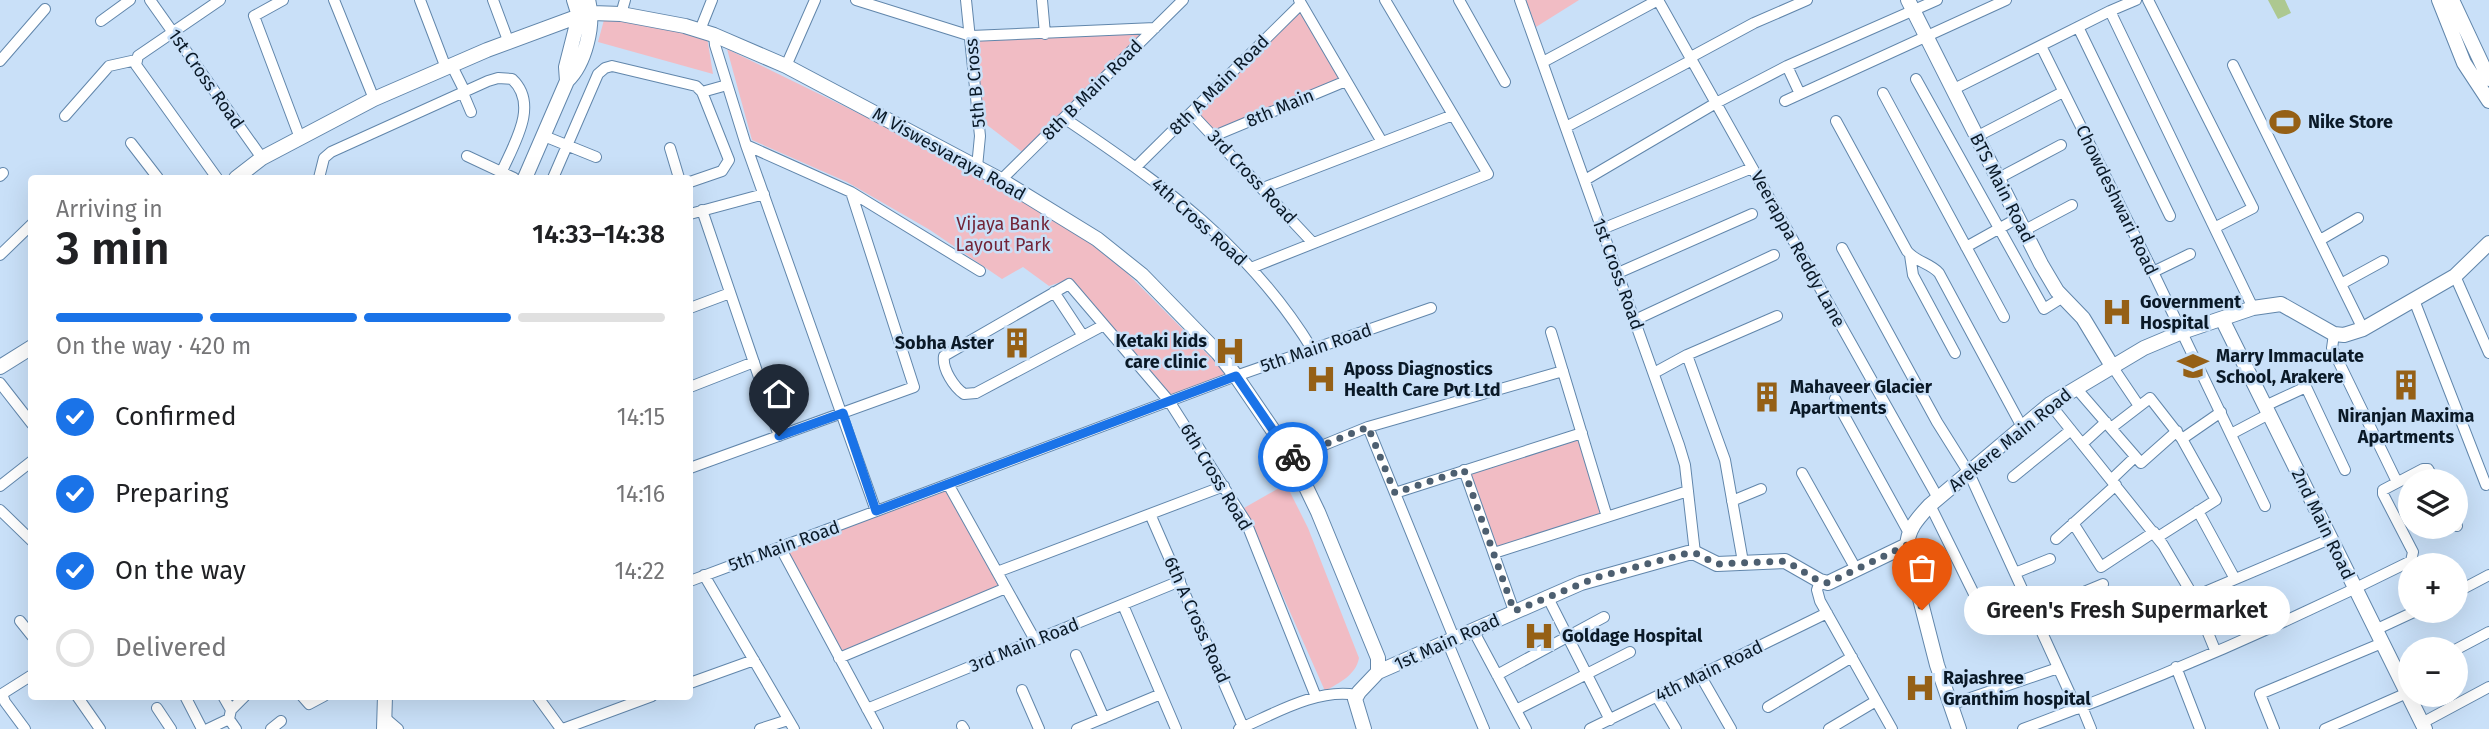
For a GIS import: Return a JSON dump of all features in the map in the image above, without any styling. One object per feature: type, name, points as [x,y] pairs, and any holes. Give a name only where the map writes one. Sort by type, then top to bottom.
[{"type":"street","points":[[101,21],[130,0]]},
{"type":"street","name":"1st Cross Road","points":[[150,0],[262,158]]},
{"type":"street","points":[[215,175],[136,65],[136,60],[220,0]]},
{"type":"street","points":[[283,0],[254,16],[300,138]]},
{"type":"street","points":[[334,0],[374,99]]},
{"type":"street","points":[[420,0],[471,112]]},
{"type":"street","points":[[494,0],[509,43]]},
{"type":"street","points":[[575,0],[586,10]]},
{"type":"street","points":[[712,0],[707,32],[876,511]]},
{"type":"street","points":[[786,66],[815,0]]},
{"type":"street","points":[[856,0],[971,36],[1155,27]]},
{"type":"street","name":"5th B Cross","points":[[966,0],[980,136],[977,167]]},
{"type":"street","points":[[1042,0],[1045,34]]},
{"type":"street","name":"8th B Main Road","points":[[1001,180],[1183,0]]},
{"type":"street","points":[[1251,268],[1488,174],[1385,0]]},
{"type":"street","points":[[1459,0],[1505,82]]},
{"type":"street","name":"1st Cross Road","points":[[1520,0],[1679,445],[1688,491],[1695,553]]},
{"type":"street","points":[[1542,62],[1658,0]]},
{"type":"street","name":"Veerappa Reddy Lane","points":[[1658,0],[1934,501],[1976,598]]},
{"type":"street","points":[[1566,127],[1754,23],[1807,0]]},
{"type":"street","points":[[1585,180],[1716,103],[1787,66],[1910,6],[1937,0]]},
{"type":"street","points":[[1785,101],[2006,0]]},
{"type":"street","points":[[2148,0],[2253,208],[2216,227]]},
{"type":"street","points":[[1952,90],[2129,1]]},
{"type":"street","points":[[1300,2],[1382,142]]},
{"type":"street","name":"8th A Main Road","points":[[1136,167],[1300,2]]},
{"type":"street","points":[[2449,2],[2464,63],[2483,78],[2489,101]]},
{"type":"street","name":"BTS Main Road","points":[[1910,6],[2046,273],[2063,297],[2083,318],[2112,366]]},
{"type":"street","name":"M Viswesvaraya Road","points":[[586,10],[623,7],[707,32],[786,66],[1001,180],[1121,256],[1192,325],[1236,376],[1292,458],[1318,512],[1378,658],[1378,672]]},
{"type":"street","points":[[0,61],[46,9]]},
{"type":"street","points":[[240,175],[262,158],[374,99],[586,10]]},
{"type":"street","points":[[526,175],[566,81],[566,67],[586,10]]},
{"type":"street","points":[[2110,11],[2253,308]]},
{"type":"street","points":[[2078,27],[2170,216]]},
{"type":"street","name":"Chowdeshwari Road","points":[[2041,46],[2265,506]]},
{"type":"street","points":[[65,116],[109,66],[136,60]]},
{"type":"street","points":[[2233,65],[2363,329]]},
{"type":"street","points":[[554,175],[598,74],[612,66],[696,86],[702,92],[729,160],[722,171],[693,181]]},
{"type":"street","points":[[1787,66],[1800,94]]},
{"type":"street","points":[[320,175],[324,158],[331,152],[498,78],[512,79],[521,88],[526,100],[525,114],[500,175],[467,156]]},
{"type":"street","points":[[1916,79],[2043,309],[2063,297]]},
{"type":"street","name":"8th Main","points":[[1214,136],[1346,80]]},
{"type":"street","points":[[702,92],[727,85]]},
{"type":"street","points":[[1976,137],[2063,92]]},
{"type":"street","points":[[1883,93],[2004,317]]},
{"type":"street","name":"3rd Cross Road","points":[[1191,113],[1312,243]]},
{"type":"street","points":[[1263,188],[1453,114]]},
{"type":"street","name":"4th Cross Road","points":[[1064,118],[1187,205],[1251,268],[1286,309],[1312,349]]},
{"type":"street","points":[[1836,121],[1910,255],[1913,275],[1955,353]]},
{"type":"street","points":[[544,136],[596,157]]},
{"type":"street","points":[[131,143],[156,175]]},
{"type":"street","points":[[746,145],[851,192],[980,271]]},
{"type":"street","points":[[1997,179],[2061,145]]},
{"type":"street","points":[[670,148],[678,175]]},
{"type":"street","points":[[1602,229],[1752,168]]},
{"type":"street","points":[[693,467],[914,387],[851,192]]},
{"type":"street","points":[[693,213],[764,194]]},
{"type":"street","points":[[1966,247],[1999,229],[2021,224],[2072,205]]},
{"type":"street","points":[[702,210],[779,436]]},
{"type":"street","points":[[1618,273],[1752,214]]},
{"type":"street","points":[[2320,240],[2358,218]]},
{"type":"street","points":[[0,255],[28,227]]},
{"type":"street","points":[[2023,729],[2176,667],[2355,589],[2410,561],[2413,556],[2383,494],[2385,487],[2397,482],[2332,348],[2334,334],[2344,335],[2363,329],[2455,276],[2489,243]]},
{"type":"street","points":[[1842,248],[1930,411],[1969,473],[2058,668],[2091,729]]},
{"type":"street","points":[[2153,272],[2190,254]]},
{"type":"street","points":[[1635,320],[1774,255]]},
{"type":"street","points":[[1910,255],[1939,273],[2022,427]]},
{"type":"street","points":[[2342,284],[2383,261]]},
{"type":"street","points":[[2455,276],[2489,353]]},
{"type":"street","name":"6th Cross Road","points":[[1054,292],[1069,284],[1169,401],[1224,486],[1246,522],[1316,697]]},
{"type":"street","points":[[1083,336],[1054,292],[944,356],[944,366],[960,391],[964,394],[976,393],[1104,325]]},
{"type":"street","points":[[693,307],[730,293]]},
{"type":"street","points":[[2414,300],[2486,485]]},
{"type":"street","name":"Arekere Main Road","points":[[1908,539],[1917,519],[1934,501],[2050,404],[2144,348],[2253,308],[2281,304],[2334,334]]},
{"type":"street","name":"5th Main Road","points":[[693,580],[1236,376],[1431,308]]},
{"type":"street","points":[[1654,373],[1777,316]]},
{"type":"street","name":"2nd Main Road","points":[[2222,319],[2355,589],[2379,636],[2398,664]]},
{"type":"street","points":[[1551,332],[1607,517]]},
{"type":"street","points":[[0,367],[28,351]]},
{"type":"street","points":[[1688,355],[1725,460],[1743,562]]},
{"type":"street","points":[[693,386],[754,362]]},
{"type":"street","points":[[2112,366],[2139,406]]},
{"type":"street","points":[[1292,458],[1368,427],[1563,371]]},
{"type":"street","points":[[0,383],[28,419]]},
{"type":"street","points":[[2231,434],[2306,387],[2345,470]]},
{"type":"street","points":[[2076,388],[2141,463],[2179,435],[2221,412]]},
{"type":"street","points":[[2073,523],[2101,567],[2216,500],[2179,435],[2150,398],[2082,444]]},
{"type":"street","points":[[1836,399],[1908,539],[1926,627],[1959,729]]},
{"type":"street","points":[[2050,404],[2175,562],[2215,650]]},
{"type":"street","points":[[1368,427],[1485,729]]},
{"type":"street","points":[[2013,477],[2071,430]]},
{"type":"street","points":[[1395,493],[1582,433]]},
{"type":"street","points":[[2056,539],[2114,482],[2135,457]]},
{"type":"street","points":[[0,486],[28,464]]},
{"type":"street","points":[[1464,470],[1514,611]]},
{"type":"street","points":[[1802,473],[1856,569]]},
{"type":"street","points":[[948,484],[1035,640]]},
{"type":"street","points":[[997,572],[1224,486]]},
{"type":"street","points":[[1732,501],[1761,489]]},
{"type":"street","points":[[1494,553],[1688,491]]},
{"type":"street","points":[[0,510],[28,537]]},
{"type":"street","points":[[2198,511],[2235,579]]},
{"type":"street","name":"6th A Cross Road","points":[[1150,514],[1241,728]]},
{"type":"street","points":[[1892,729],[1818,595],[1819,581],[1828,583],[1908,539]]},
{"type":"street","points":[[2193,597],[2330,539]]},
{"type":"street","points":[[780,547],[878,729]]},
{"type":"street","name":"1st Main Road","points":[[1378,672],[1547,596],[1598,577],[1688,553],[1695,553],[1717,564],[1786,561],[1819,581]]},
{"type":"street","points":[[2015,573],[2050,559]]},
{"type":"street","points":[[704,575],[791,724],[760,729]]},
{"type":"street","points":[[2468,586],[2489,575]]},
{"type":"street","name":"3rd Main Road","points":[[867,709],[1180,581]]},
{"type":"street","points":[[2033,613],[2103,584]]},
{"type":"street","points":[[839,658],[1006,588]]},
{"type":"street","points":[[1547,596],[1586,674],[1601,726]]},
{"type":"street","points":[[1123,605],[1176,729]]},
{"type":"street","name":"4th Main Road","points":[[1601,726],[1827,613]]},
{"type":"street","points":[[1497,676],[1604,617]]},
{"type":"street","points":[[20,621],[28,631]]},
{"type":"street","points":[[2274,729],[2260,694],[2379,636],[2398,623]]},
{"type":"street","points":[[1473,630],[1526,729]]},
{"type":"street","points":[[2468,643],[2489,632]]},
{"type":"street","points":[[1516,710],[1630,652]]},
{"type":"street","points":[[1076,655],[1104,718]]},
{"type":"street","points":[[1768,707],[1852,657]]},
{"type":"street","points":[[693,682],[754,660]]},
{"type":"street","points":[[2176,667],[2200,729]]},
{"type":"street","points":[[1950,705],[2058,668]]},
{"type":"street","points":[[1364,729],[1357,711],[1356,695],[1378,672]]},
{"type":"street","points":[[1700,675],[1731,729]]},
{"type":"street","points":[[24,729],[2,694],[28,678]]},
{"type":"street","points":[[2423,726],[2489,687]]},
{"type":"street","points":[[1022,690],[1039,729]]},
{"type":"street","points":[[1241,728],[1316,697],[1344,693],[1356,695]]},
{"type":"street","points":[[1077,729],[1161,694]]},
{"type":"street","points":[[1657,696],[1675,729]]},
{"type":"street","points":[[2325,729],[2398,698]]},
{"type":"street","points":[[79,700],[100,729]]},
{"type":"street","points":[[187,700],[202,729]]},
{"type":"street","points":[[225,700],[232,719]]},
{"type":"street","points":[[208,729],[232,719],[243,700]]},
{"type":"street","points":[[385,700],[384,723],[398,729]]},
{"type":"street","points":[[540,700],[562,729],[641,700]]},
{"type":"street","points":[[1829,729],[1876,701]]},
{"type":"street","name":"2nd Main Road","points":[[2414,707],[2423,726]]},
{"type":"street","points":[[156,708],[171,729]]},
{"type":"street","points":[[2352,717],[2358,729]]},
{"type":"street","points":[[271,729],[281,721]]},
{"type":"green space","points":[[1526,0],[1579,0],[1536,27]]},
{"type":"green space","points":[[1301,4],[1346,81],[1214,136],[1191,113]]},
{"type":"green space","points":[[604,20],[632,21],[707,37],[713,74],[598,42]]},
{"type":"green space","points":[[1155,28],[1026,155],[978,118],[971,36]]},
{"type":"green space","name":"Vijaya Bank Layout Park","points":[[727,49],[911,139],[1086,240],[1126,272],[1227,374],[1171,397],[1070,279],[1049,286],[1023,267],[1002,279],[930,230],[847,182],[752,140]]},
{"type":"green space","points":[[1582,433],[1607,517],[1494,553],[1464,470]]},
{"type":"green space","points":[[948,484],[1006,588],[839,658],[780,547]]},
{"type":"green space","points":[[1286,484],[1308,528],[1359,658],[1351,674],[1325,691],[1244,508]]},
{"type":"shaded area","points":[[2268,0],[2285,0],[2291,13],[2278,19]]},
{"type":"way so far","points":[[1293,457],[1368,427],[1395,493],[1464,470],[1514,611],[1598,577],[1692,552],[1717,564],[1786,561],[1819,581],[1828,583],[1907,545],[1922,610]]},
{"type":"place","name":"Nike Store","points":[[2285,122]]},
{"type":"place","name":"Government Hospital","points":[[2117,312]]},
{"type":"place","name":"Sobha Aster","points":[[1017,343]]},
{"type":"place","name":"Ketaki kids care clinic","points":[[1230,351]]},
{"type":"place","name":"Marry Immaculate School, Arakere","points":[[2193,366]]},
{"type":"place","name":"Aposs Diagnostics Health Care Pvt Ltd","points":[[1321,379]]},
{"type":"place","name":"Niranjan Maxima Apartments","points":[[2406,385]]},
{"type":"place","name":"Mahaveer Glacier Apartments","points":[[1767,397]]},
{"type":"place","name":"Green's Fresh Supermarket","points":[[1922,610]]},
{"type":"place","name":"Goldage Hospital","points":[[1539,636]]},
{"type":"place","name":"Rajashree Granthim hospital","points":[[1920,688]]},
{"type":"route","points":[[779,436],[843,413],[876,511],[1236,376],[1293,457]]}]
